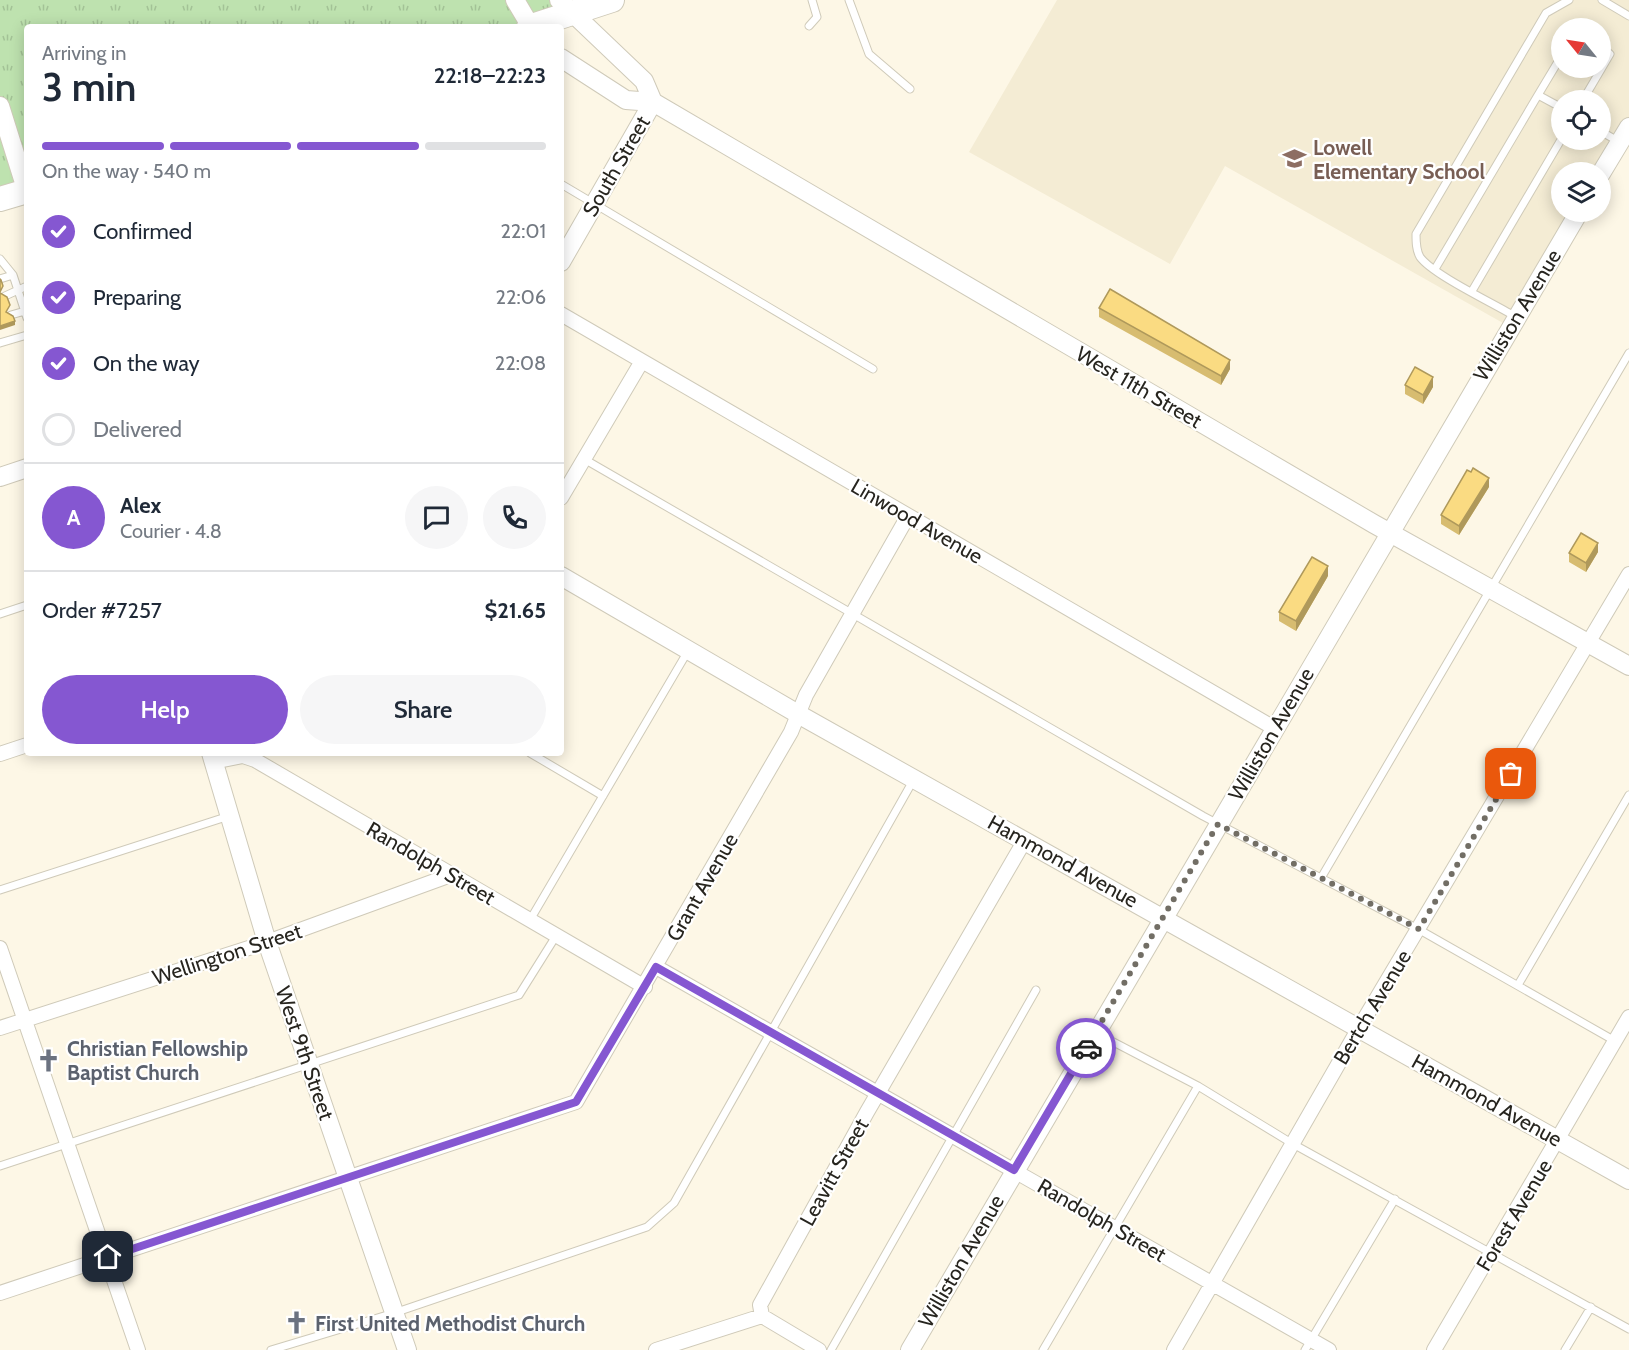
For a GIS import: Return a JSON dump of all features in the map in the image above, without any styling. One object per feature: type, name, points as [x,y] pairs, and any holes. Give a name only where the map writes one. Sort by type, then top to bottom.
[{"type":"highway","points":[[535,24],[566,6],[612,0]]},
{"type":"highway","points":[[0,199],[24,192]]},
{"type":"main road","points":[[516,0],[528,24]]},
{"type":"main road","points":[[566,6],[644,81],[653,102]]},
{"type":"main road","name":"West 11th Street","points":[[564,60],[626,100],[653,102],[1388,532],[1629,666]]},
{"type":"main road","name":"South Street","points":[[564,257],[653,102]]},
{"type":"main road","points":[[0,106],[24,182]]},
{"type":"main road","points":[[1609,162],[1626,138]]},
{"type":"main road","name":"Williston Avenue","points":[[910,1350],[1388,532],[1573,222]]},
{"type":"main road","points":[[0,477],[24,469]]},
{"type":"main road","name":"Hammond Avenue","points":[[564,578],[798,714],[1164,917],[1629,1180]]},
{"type":"main road","name":"West 9th Street","points":[[212,757],[267,942],[406,1350]]},
{"type":"street","name":"Linwood Avenue","points":[[564,316],[1274,729]]},
{"type":"street","points":[[564,493],[642,361]]},
{"type":"street","name":"Grant Avenue","points":[[0,1293],[576,1102],[645,987],[908,516]]},
{"type":"street","name":"Bertch Avenue","points":[[1174,1350],[1359,1028],[1629,574]]},
{"type":"street","points":[[0,754],[24,746]]},
{"type":"street","name":"Randolph Street","points":[[212,757],[243,756],[255,760],[645,987]]},
{"type":"street","name":"Leavitt Street","points":[[762,1316],[760,1305],[878,1093],[1025,840]]},
{"type":"street","name":"Wellington Street","points":[[0,1028],[267,942],[451,875]]},
{"type":"street","points":[[0,948],[23,1020],[108,1257],[138,1350]]},
{"type":"street","name":"Randolph Street","points":[[656,967],[1212,1283],[1308,1345],[1329,1350]]},
{"type":"street","name":"Forest Avenue","points":[[1434,1350],[1629,1017]]},
{"type":"street","points":[[656,1350],[762,1316],[819,1350]]},
{"type":"lane","points":[[809,26],[818,17],[812,0]]},
{"type":"lane","points":[[849,0],[869,54],[910,89]]},
{"type":"lane","points":[[1516,317],[1435,269],[1421,258],[1416,234],[1546,13],[1569,0]]},
{"type":"lane","points":[[1602,0],[1629,16]]},
{"type":"lane","points":[[1435,269],[1551,73]]},
{"type":"lane","points":[[1538,95],[1551,102]]},
{"type":"lane","points":[[1611,134],[1626,138]]},
{"type":"lane","points":[[1472,291],[1555,150]]},
{"type":"lane","points":[[564,186],[873,369]]},
{"type":"lane","points":[[0,259],[13,275],[24,308]]},
{"type":"lane","points":[[0,279],[13,275]]},
{"type":"lane","points":[[5,296],[24,287]]},
{"type":"lane","points":[[11,315],[24,314]]},
{"type":"lane","points":[[0,343],[24,336]]},
{"type":"lane","points":[[1321,878],[1489,588],[1629,353]]},
{"type":"lane","points":[[584,459],[1218,824],[1419,929],[1615,1041]]},
{"type":"lane","points":[[0,614],[24,606]]},
{"type":"lane","points":[[530,920],[689,650]]},
{"type":"lane","points":[[535,756],[603,796]]},
{"type":"lane","points":[[271,1350],[394,1312],[647,1227],[674,1203],[914,778]]},
{"type":"lane","points":[[1518,985],[1629,795]]},
{"type":"lane","points":[[0,890],[230,816]]},
{"type":"lane","points":[[0,1166],[309,1062],[519,995],[556,936]]},
{"type":"lane","points":[[831,1350],[1036,990]]},
{"type":"lane","points":[[1095,1033],[1198,1086],[1293,1144],[1492,1251],[1629,1329]]},
{"type":"lane","points":[[1043,1350],[1198,1086]]},
{"type":"lane","points":[[1308,1345],[1395,1199]]},
{"type":"lane","points":[[1565,1350],[1591,1307]]},
{"type":"shaded area","name":"Lowell Elementary School","points":[[1057,0],[1629,0],[1629,126],[1606,162],[1551,162],[1551,222],[1572,222],[1510,327],[1225,166],[1170,264],[969,152]]},
{"type":"green space","points":[[0,0],[612,0],[538,24],[24,24],[24,192],[0,199]]},
{"type":"building","points":[[1110,289],[1230,360],[1221,376],[1099,308]]},
{"type":"building","points":[[0,293],[7,297],[10,305],[6,312],[13,316],[15,321],[0,326]]},
{"type":"building","points":[[1415,367],[1433,377],[1423,395],[1405,385]]},
{"type":"building","points":[[1473,468],[1489,478],[1459,526],[1441,515],[1467,470],[1471,472]]},
{"type":"building","points":[[1581,533],[1598,543],[1586,563],[1569,553]]},
{"type":"building","points":[[1312,557],[1328,566],[1296,621],[1279,612]]},
{"type":"way so far","points":[[1086,1048],[1218,824],[1419,929],[1511,774]]},
{"type":"place","name":"Lowell Elementary School","points":[[1295,159]]},
{"type":"place","name":"Christian Fellowship Baptist Church","points":[[49,1060]]},
{"type":"place","name":"First United Methodist Church","points":[[297,1323]]},
{"type":"route","points":[[108,1257],[576,1102],[656,967],[1014,1170],[1086,1048]]}]
